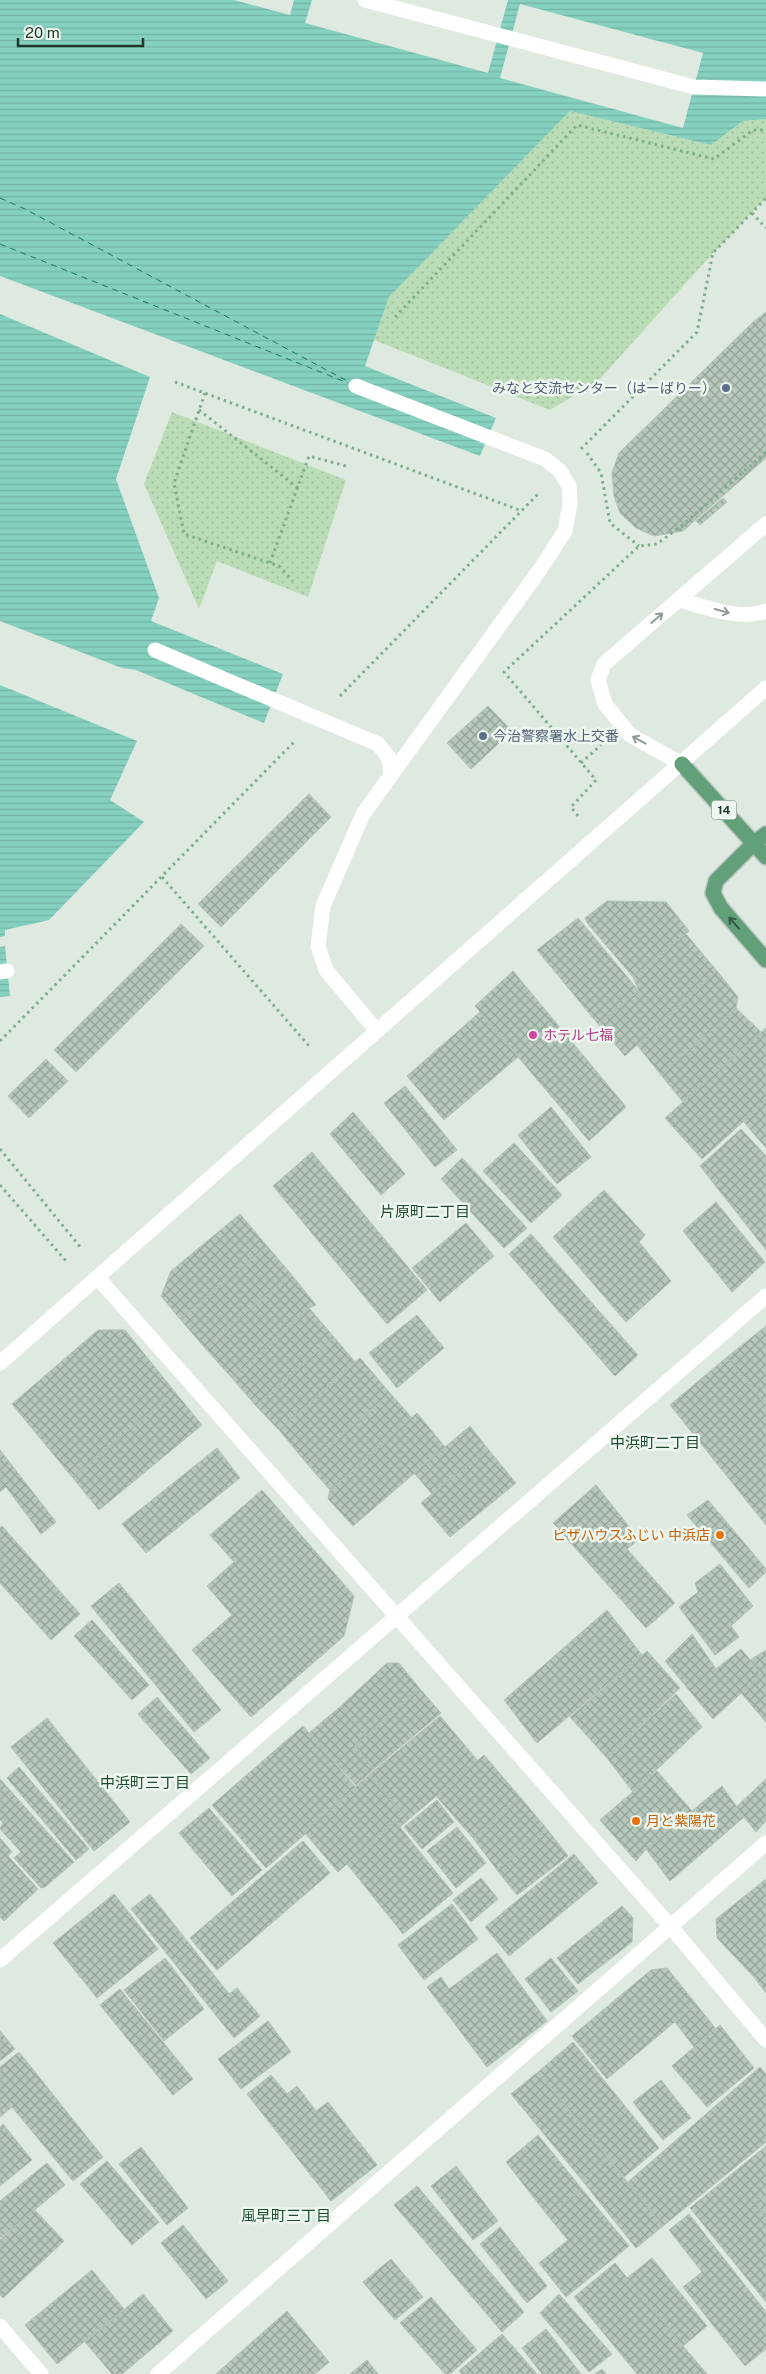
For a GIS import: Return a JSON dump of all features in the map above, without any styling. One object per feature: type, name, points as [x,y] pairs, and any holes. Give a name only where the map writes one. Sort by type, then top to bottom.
[{"type":"main road","name":"14","points":[[682,764],[760,838],[766,856]]},
{"type":"main road","points":[[760,838],[716,881],[713,892],[721,908],[766,960]]},
{"type":"street","points":[[365,0],[694,87],[766,89]]},
{"type":"street","points":[[356,386],[489,436],[545,460],[560,471],[569,486],[570,504],[565,531],[541,568],[363,814],[341,860],[323,906],[318,946],[326,970],[377,1031]]},
{"type":"street","points":[[682,764],[630,735],[605,704],[598,680],[604,664],[766,524]]},
{"type":"street","points":[[679,600],[731,614],[756,615],[766,611]]},
{"type":"street","points":[[155,650],[378,744],[389,758],[391,776]]},
{"type":"street","points":[[0,1363],[766,688]]},
{"type":"street","points":[[98,1278],[670,1926],[766,2040]]},
{"type":"street","points":[[0,1960],[398,1617],[766,1296]]},
{"type":"street","points":[[158,2374],[766,1844]]},
{"type":"street","points":[[0,2326],[41,2374]]},
{"type":"path","points":[[396,317],[577,125],[714,159],[753,130],[766,130]]},
{"type":"path","points":[[0,1042],[698,332],[713,253],[766,198]]},
{"type":"path","points":[[752,213],[766,228]]},
{"type":"path","points":[[175,382],[522,511]]},
{"type":"path","points":[[205,393],[174,483],[184,534],[279,566],[293,581]]},
{"type":"path","points":[[199,410],[298,488]]},
{"type":"path","points":[[583,448],[601,473],[610,523],[639,546]]},
{"type":"path","points":[[270,563],[309,456],[346,466]]},
{"type":"path","points":[[581,763],[604,742]]},
{"type":"path","points":[[162,877],[309,1046]]},
{"type":"path","points":[[269,1009],[273,1005]]},
{"type":"path","points":[[0,1149],[82,1249]]},
{"type":"path","points":[[0,1185],[66,1261]]},
{"type":"green space","points":[[570,111],[711,145],[743,121],[766,119],[766,198],[713,253],[598,381],[550,410],[374,340],[389,297]]},
{"type":"green space","points":[[172,412],[346,480],[308,597],[217,561],[199,609],[144,484]]},
{"type":"water","points":[[0,0],[766,0],[766,119],[743,121],[711,145],[570,111],[389,297],[365,366],[496,418],[480,456],[0,276]]},
{"type":"water","points":[[0,314],[150,377],[116,479],[159,598],[151,621],[283,674],[264,723],[136,670],[122,668],[0,621]]},
{"type":"water","points":[[0,685],[137,741],[110,800],[144,822],[49,920],[5,930],[5,936],[0,937]]},
{"type":"water","points":[[5,946],[10,996],[0,997],[0,947]]},
{"type":"pier","points":[[234,0],[294,0],[290,15]]},
{"type":"pier","points":[[312,0],[508,0],[488,73],[305,23]]},
{"type":"pier","points":[[520,4],[703,53],[683,128],[500,78]]},
{"type":"building","name":"みなと交流センター（はーばりー）","points":[[766,312],[766,458],[683,531],[654,536],[636,528],[620,513],[614,496],[612,473],[619,453],[753,322]]},
{"type":"building","points":[[723,498],[727,502],[700,525],[696,521]]},
{"type":"building","points":[[488,706],[512,731],[471,769],[447,743]]},
{"type":"building","points":[[309,794],[331,817],[221,927],[198,904]]},
{"type":"building","points":[[607,901],[666,902],[689,931],[633,977],[585,918]]},
{"type":"building","points":[[578,918],[639,991],[598,1024],[537,950]]},
{"type":"building","points":[[181,924],[204,946],[76,1072],[54,1050]]},
{"type":"building","points":[[686,934],[717,971],[625,1056],[598,1024],[639,991],[633,977]]},
{"type":"building","name":"ホテル七福","points":[[513,971],[626,1107],[589,1141],[475,1006]]},
{"type":"building","points":[[717,971],[738,997],[736,1008],[661,1075],[637,1045]]},
{"type":"building","points":[[736,1008],[761,1032],[683,1102],[661,1075]]},
{"type":"building","points":[[480,1012],[518,1057],[444,1120],[407,1076]]},
{"type":"building","points":[[766,1028],[766,1101],[702,1159],[665,1118]]},
{"type":"building","points":[[46,1059],[68,1081],[29,1118],[8,1096]]},
{"type":"building","points":[[405,1086],[457,1150],[435,1167],[384,1103]]},
{"type":"building","points":[[766,1101],[766,1148],[743,1121]]},
{"type":"building","points":[[551,1107],[591,1157],[557,1184],[518,1135]]},
{"type":"building","points":[[353,1112],[405,1174],[381,1195],[330,1134]]},
{"type":"building","points":[[741,1129],[766,1156],[766,1250],[700,1166]]},
{"type":"building","points":[[514,1143],[562,1195],[531,1223],[483,1171]]},
{"type":"building","points":[[312,1152],[427,1290],[387,1324],[273,1186]]},
{"type":"building","points":[[462,1158],[527,1228],[504,1248],[441,1179]]},
{"type":"building","points":[[604,1190],[645,1235],[639,1242],[671,1281],[626,1322],[553,1237]]},
{"type":"building","points":[[716,1202],[765,1262],[732,1292],[683,1231]]},
{"type":"building","points":[[240,1214],[267,1246],[180,1319],[161,1296],[171,1271]]},
{"type":"building","points":[[466,1223],[494,1256],[440,1302],[412,1268]]},
{"type":"building","points":[[531,1234],[638,1355],[615,1376],[509,1254]]},
{"type":"building","points":[[267,1246],[291,1274],[205,1348],[180,1319]]},
{"type":"building","points":[[291,1274],[316,1305],[309,1308],[232,1378],[205,1348]]},
{"type":"building","points":[[309,1308],[334,1337],[256,1406],[232,1378]]},
{"type":"building","points":[[417,1315],[444,1348],[397,1388],[369,1353]]},
{"type":"building","points":[[766,1326],[766,1406],[727,1357]]},
{"type":"building","points":[[98,1330],[125,1330],[175,1392],[72,1477],[12,1404]]},
{"type":"building","points":[[334,1337],[355,1362],[279,1430],[256,1406]]},
{"type":"building","points":[[727,1357],[766,1406],[766,1525],[670,1405]]},
{"type":"building","points":[[360,1358],[390,1393],[308,1465],[279,1430]]},
{"type":"building","points":[[175,1392],[202,1425],[99,1510],[72,1477]]},
{"type":"building","points":[[390,1393],[412,1418],[330,1490],[308,1465]]},
{"type":"building","points":[[417,1413],[445,1447],[353,1526],[328,1499],[330,1490]]},
{"type":"building","points":[[470,1426],[488,1449],[432,1494],[414,1473]]},
{"type":"building","points":[[217,1448],[240,1478],[146,1553],[122,1524]]},
{"type":"building","points":[[488,1449],[516,1483],[450,1537],[421,1503]]},
{"type":"building","points":[[0,1450],[56,1522],[41,1534],[6,1487],[0,1492]]},
{"type":"building","points":[[596,1485],[639,1539],[627,1549],[675,1603],[646,1628],[553,1523]]},
{"type":"building","points":[[262,1490],[354,1596],[344,1636],[251,1717],[192,1650],[232,1615],[207,1586],[234,1562],[210,1535]]},
{"type":"building","points":[[708,1500],[766,1569],[766,1572],[749,1588],[687,1515]]},
{"type":"building","points":[[2,1526],[80,1614],[51,1640],[0,1583],[0,1528]]},
{"type":"building","points":[[720,1564],[753,1606],[731,1626],[739,1637],[715,1655],[679,1607],[698,1592],[695,1583]]},
{"type":"building","points":[[119,1583],[221,1710],[194,1732],[91,1606]]},
{"type":"building","points":[[607,1610],[642,1655],[537,1743],[504,1700]]},
{"type":"building","points":[[92,1620],[149,1685],[132,1700],[74,1636]]},
{"type":"building","points":[[692,1634],[716,1669],[741,1649],[762,1674],[713,1719],[665,1661]]},
{"type":"building","points":[[766,1650],[766,1722],[741,1693],[762,1674],[750,1660]]},
{"type":"building","points":[[647,1651],[680,1688],[607,1758],[570,1717]]},
{"type":"building","points":[[387,1663],[399,1663],[420,1689],[366,1736],[341,1706]]},
{"type":"building","points":[[420,1689],[441,1713],[374,1769],[355,1745]]},
{"type":"building","points":[[676,1694],[702,1727],[633,1792],[607,1758]]},
{"type":"building","points":[[157,1697],[210,1758],[191,1774],[138,1714]]},
{"type":"building","points":[[341,1706],[366,1736],[355,1745],[374,1769],[356,1785],[311,1737],[310,1732]]},
{"type":"building","points":[[440,1716],[478,1761],[408,1820],[369,1775]]},
{"type":"building","points":[[47,1718],[130,1822],[94,1851],[11,1747]]},
{"type":"building","points":[[303,1726],[357,1789],[266,1868],[212,1805]]},
{"type":"building","points":[[484,1755],[520,1797],[473,1838],[436,1796]]},
{"type":"building","points":[[19,1767],[89,1849],[76,1860],[7,1778]]},
{"type":"building","points":[[657,1771],[692,1811],[646,1849],[636,1861],[600,1820]]},
{"type":"building","points":[[369,1775],[408,1820],[400,1827],[395,1821],[338,1872],[304,1832]]},
{"type":"building","points":[[0,1779],[74,1862],[45,1887],[41,1888],[14,1858],[21,1852],[0,1829],[3,1823],[0,1820]]},
{"type":"building","points":[[766,1779],[766,1821],[756,1832],[736,1807]]},
{"type":"building","points":[[722,1786],[744,1817],[670,1881],[646,1849]]},
{"type":"building","points":[[520,1797],[547,1829],[497,1870],[473,1838]]},
{"type":"building","points":[[437,1800],[454,1822],[422,1849],[404,1827]]},
{"type":"building","points":[[209,1808],[262,1870],[232,1896],[179,1833]]},
{"type":"building","points":[[395,1821],[453,1893],[403,1934],[347,1864]]},
{"type":"building","points":[[457,1827],[486,1863],[456,1888],[427,1851]]},
{"type":"building","points":[[547,1829],[568,1856],[517,1895],[497,1870]]},
{"type":"building","points":[[0,1838],[12,1852],[8,1856],[38,1889],[4,1921],[0,1917]]},
{"type":"building","points":[[303,1841],[330,1873],[217,1970],[190,1938]]},
{"type":"building","points":[[574,1854],[598,1883],[509,1956],[485,1927]]},
{"type":"building","points":[[481,1878],[498,1899],[471,1922],[453,1900]]},
{"type":"building","points":[[766,1879],[766,1966],[754,1977],[717,1938],[716,1919]]},
{"type":"building","points":[[114,1894],[158,1949],[97,1998],[53,1943]]},
{"type":"building","points":[[150,1894],[229,1994],[237,1988],[260,2016],[234,2038],[131,1909]]},
{"type":"building","points":[[452,1904],[478,1939],[424,1980],[398,1945]]},
{"type":"building","points":[[622,1906],[633,1918],[632,1942],[578,1984],[557,1958]]},
{"type":"building","points":[[497,1953],[547,2021],[487,2067],[427,1987],[441,1977],[449,1989]]},
{"type":"building","points":[[165,1958],[204,2009],[164,2041],[124,1990]]},
{"type":"building","points":[[551,1958],[578,1991],[551,2012],[525,1979]]},
{"type":"building","points":[[766,1966],[766,1993],[754,1977]]},
{"type":"building","points":[[667,1968],[696,2004],[607,2079],[572,2036],[651,1970]]},
{"type":"building","points":[[120,1989],[193,2079],[173,2095],[100,2005]]},
{"type":"building","points":[[696,2004],[716,2029],[694,2047],[675,2022]]},
{"type":"building","points":[[268,2021],[291,2052],[241,2089],[218,2059]]},
{"type":"building","points":[[720,2025],[754,2068],[707,2107],[672,2066]]},
{"type":"building","points":[[0,2031],[15,2049],[0,2061]]},
{"type":"building","points":[[573,2042],[659,2148],[624,2177],[538,2072]]},
{"type":"building","points":[[19,2052],[103,2157],[73,2181],[12,2107],[0,2117],[0,2067]]},
{"type":"building","points":[[760,2067],[766,2074],[766,2142],[663,2226],[628,2182]]},
{"type":"building","points":[[538,2072],[608,2158],[581,2179],[511,2094]]},
{"type":"building","points":[[271,2075],[287,2094],[297,2086],[316,2111],[328,2102],[377,2165],[331,2201],[247,2094]]},
{"type":"building","points":[[661,2080],[691,2118],[663,2140],[633,2102]]},
{"type":"building","points":[[3,2124],[32,2160],[0,2186],[0,2127]]},
{"type":"building","points":[[538,2135],[582,2189],[548,2216],[506,2162]]},
{"type":"building","points":[[766,2146],[766,2195],[755,2203],[766,2217],[766,2302],[690,2208]]},
{"type":"building","points":[[141,2147],[188,2208],[167,2225],[119,2164]]},
{"type":"building","points":[[608,2158],[663,2226],[636,2248],[581,2179]]},
{"type":"building","points":[[107,2161],[159,2222],[132,2245],[80,2184]]},
{"type":"building","points":[[47,2163],[65,2185],[0,2238],[0,2201]]},
{"type":"building","points":[[456,2166],[498,2221],[473,2240],[431,2186]]},
{"type":"building","points":[[417,2186],[524,2312],[502,2332],[394,2205]]},
{"type":"building","points":[[582,2189],[629,2246],[566,2297],[539,2263],[568,2240],[548,2216]]},
{"type":"building","points":[[766,2195],[766,2217],[755,2203]]},
{"type":"building","points":[[34,2209],[64,2241],[3,2298],[0,2295],[0,2240]]},
{"type":"building","points":[[689,2214],[766,2312],[766,2349],[745,2366],[683,2287],[702,2272],[669,2230]]},
{"type":"building","points":[[183,2225],[228,2281],[206,2299],[161,2243]]},
{"type":"building","points":[[500,2227],[547,2286],[527,2303],[480,2244]]},
{"type":"building","points":[[652,2258],[707,2326],[683,2346],[627,2278]]},
{"type":"building","points":[[391,2259],[423,2297],[395,2320],[363,2282]]},
{"type":"building","points":[[615,2263],[707,2374],[637,2374],[574,2297]]},
{"type":"building","points":[[92,2270],[124,2309],[57,2364],[25,2325]]},
{"type":"building","points":[[143,2294],[173,2331],[122,2374],[112,2374],[85,2342]]},
{"type":"building","points":[[559,2294],[612,2354],[589,2372],[540,2313]]},
{"type":"building","points":[[431,2297],[477,2350],[450,2374],[445,2374],[400,2323]]},
{"type":"building","points":[[287,2311],[329,2362],[315,2374],[216,2374]]},
{"type":"building","points":[[546,2329],[581,2374],[542,2374],[522,2348]]},
{"type":"building","points":[[502,2334],[537,2374],[462,2374],[459,2371]]},
{"type":"building","points":[[367,2360],[378,2374],[350,2374]]},
{"type":"building","points":[[602,2369],[606,2374],[595,2374]]},
{"type":"ferry route","points":[[0,198],[25,209],[351,383]]},
{"type":"ferry route","points":[[0,244],[348,383]]},
{"type":"place","name":"みなと交流センター（はーばりー）","points":[[726,388]]},
{"type":"place","name":"今治警察署水上交番","points":[[483,736]]},
{"type":"place","name":"ホテル七福","points":[[533,1035]]},
{"type":"place","name":"ピザハウスふじい 中浜店","points":[[720,1535]]},
{"type":"place","name":"月と紫陽花","points":[[636,1821]]},
{"type":"district","name":"片原町二丁目","points":[[425,1212]]},
{"type":"district","name":"中浜町二丁目","points":[[655,1443]]},
{"type":"district","name":"中浜町三丁目","points":[[145,1783]]},
{"type":"district","name":"風早町三丁目","points":[[286,2216]]}]
